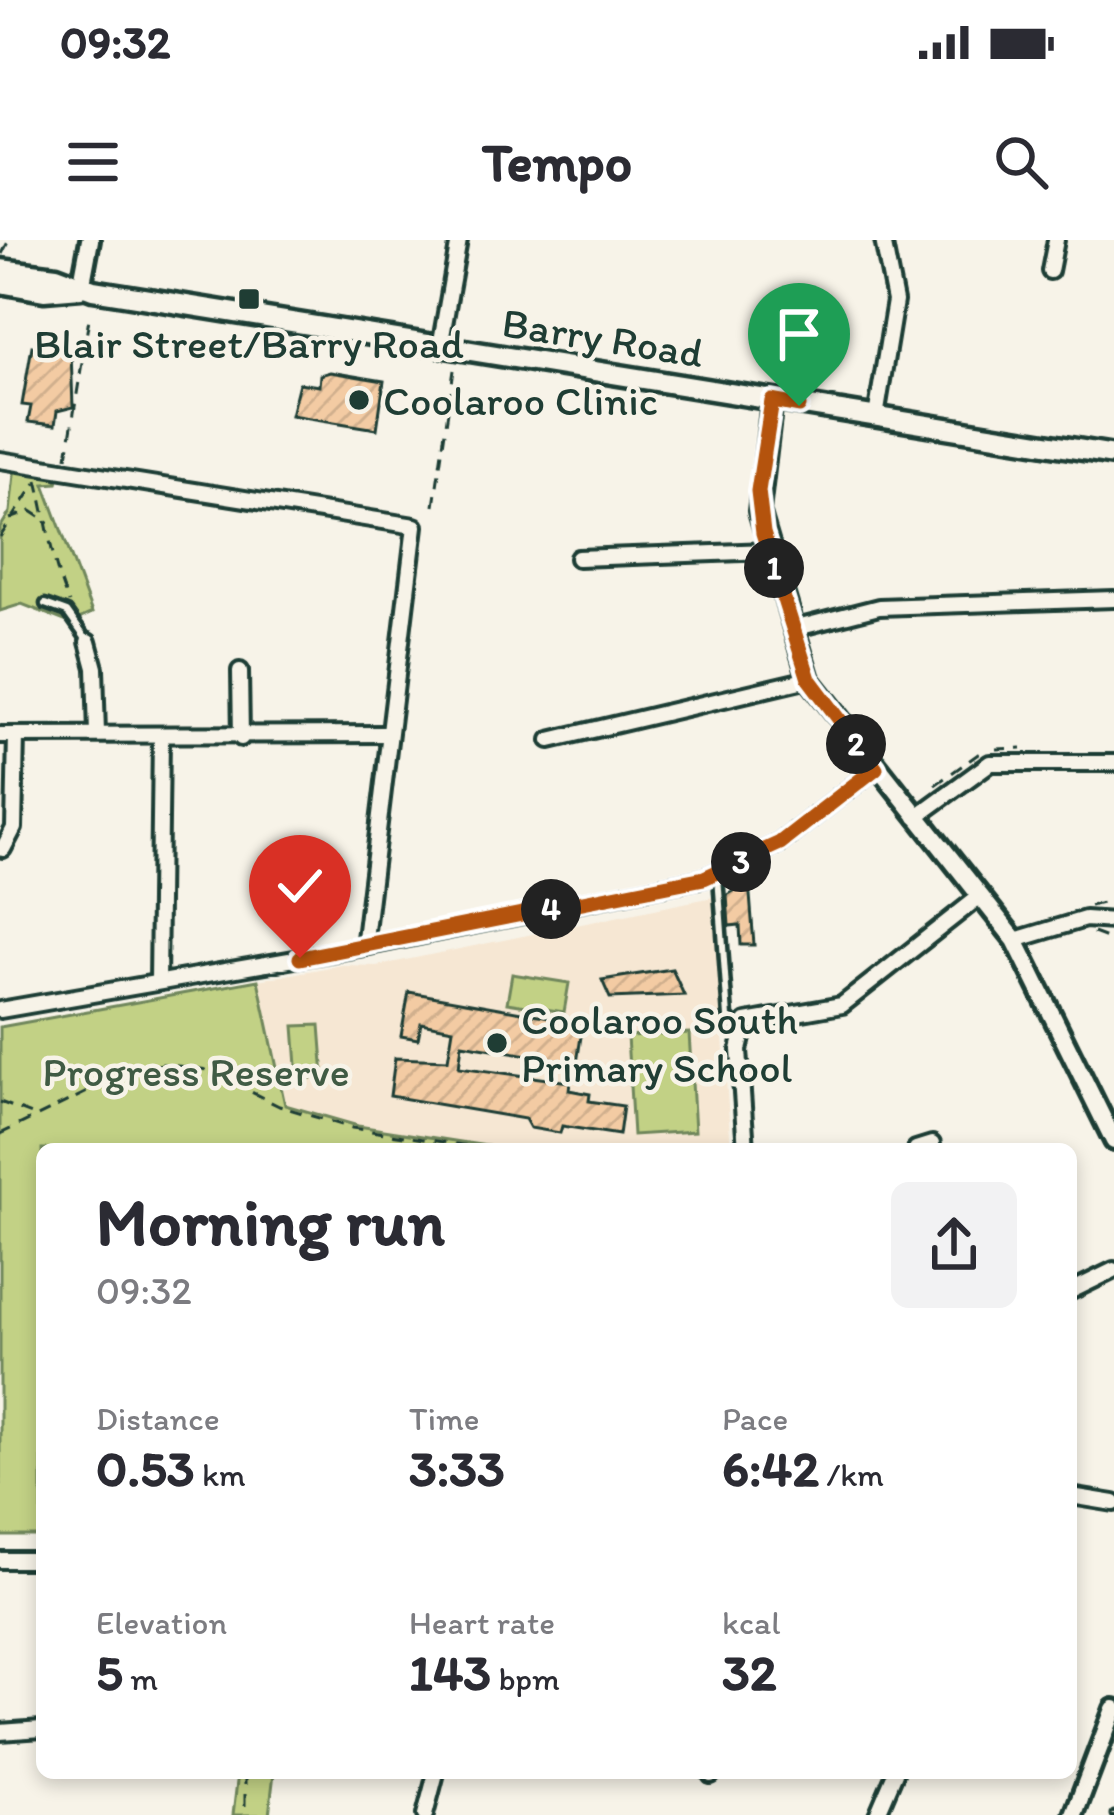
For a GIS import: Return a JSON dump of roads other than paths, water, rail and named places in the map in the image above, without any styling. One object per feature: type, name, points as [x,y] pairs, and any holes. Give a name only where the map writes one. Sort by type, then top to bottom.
[{"type":"main road","name":"Barry Road","points":[[0,269],[56,276],[81,288]]},
{"type":"main road","name":"Barry Road","points":[[0,284],[44,291],[81,288],[1114,455]]},
{"type":"street","points":[[81,288],[90,240]]},
{"type":"street","points":[[440,347],[459,240]]},
{"type":"street","points":[[876,417],[896,301],[883,240]]},
{"type":"street","points":[[1050,271],[1056,240]]},
{"type":"street","points":[[772,401],[758,502],[809,679],[1015,940],[1114,1142]]},
{"type":"street","points":[[0,460],[38,474],[65,470],[415,526],[364,947]]},
{"type":"street","points":[[578,558],[769,551]]},
{"type":"street","points":[[793,629],[868,608],[1114,598]]},
{"type":"street","points":[[88,642],[95,668],[97,734]]},
{"type":"street","points":[[241,671],[241,738]]},
{"type":"street","points":[[550,740],[809,679]]},
{"type":"street","points":[[3,849],[14,828],[8,735],[241,738],[388,734]]},
{"type":"street","points":[[158,982],[160,736]]},
{"type":"street","points":[[916,818],[990,764],[1114,763]]},
{"type":"street","points":[[0,1010],[364,947],[718,872],[780,843],[876,768]]},
{"type":"street","points":[[746,1143],[740,1050],[746,1022],[842,1005],[979,897]]},
{"type":"street","points":[[1015,940],[1084,919],[1114,921]]},
{"type":"street","points":[[1077,1288],[1114,1270]]},
{"type":"street","points":[[1077,1497],[1114,1503]]},
{"type":"street","points":[[0,1560],[36,1560]]},
{"type":"street","points":[[1074,1815],[1114,1709]]},
{"type":"street","points":[[0,1732],[36,1729]]},
{"type":"street","points":[[431,1813],[435,1779]]},
{"type":"street","points":[[877,1815],[892,1779]]},
{"type":"lane","points":[[45,604],[67,612],[88,642]]},
{"type":"lane","points":[[718,872],[728,1017],[743,1031]]},
{"type":"place","name":"Blair Street/Barry Road","points":[[249,299]]},
{"type":"place","name":"Coolaroo Clinic","points":[[359,400]]},
{"type":"place","name":"Coolaroo South Primary School","points":[[497,1043]]},
{"type":"park label","name":"Progress Reserve","points":[[196,1071]]}]
